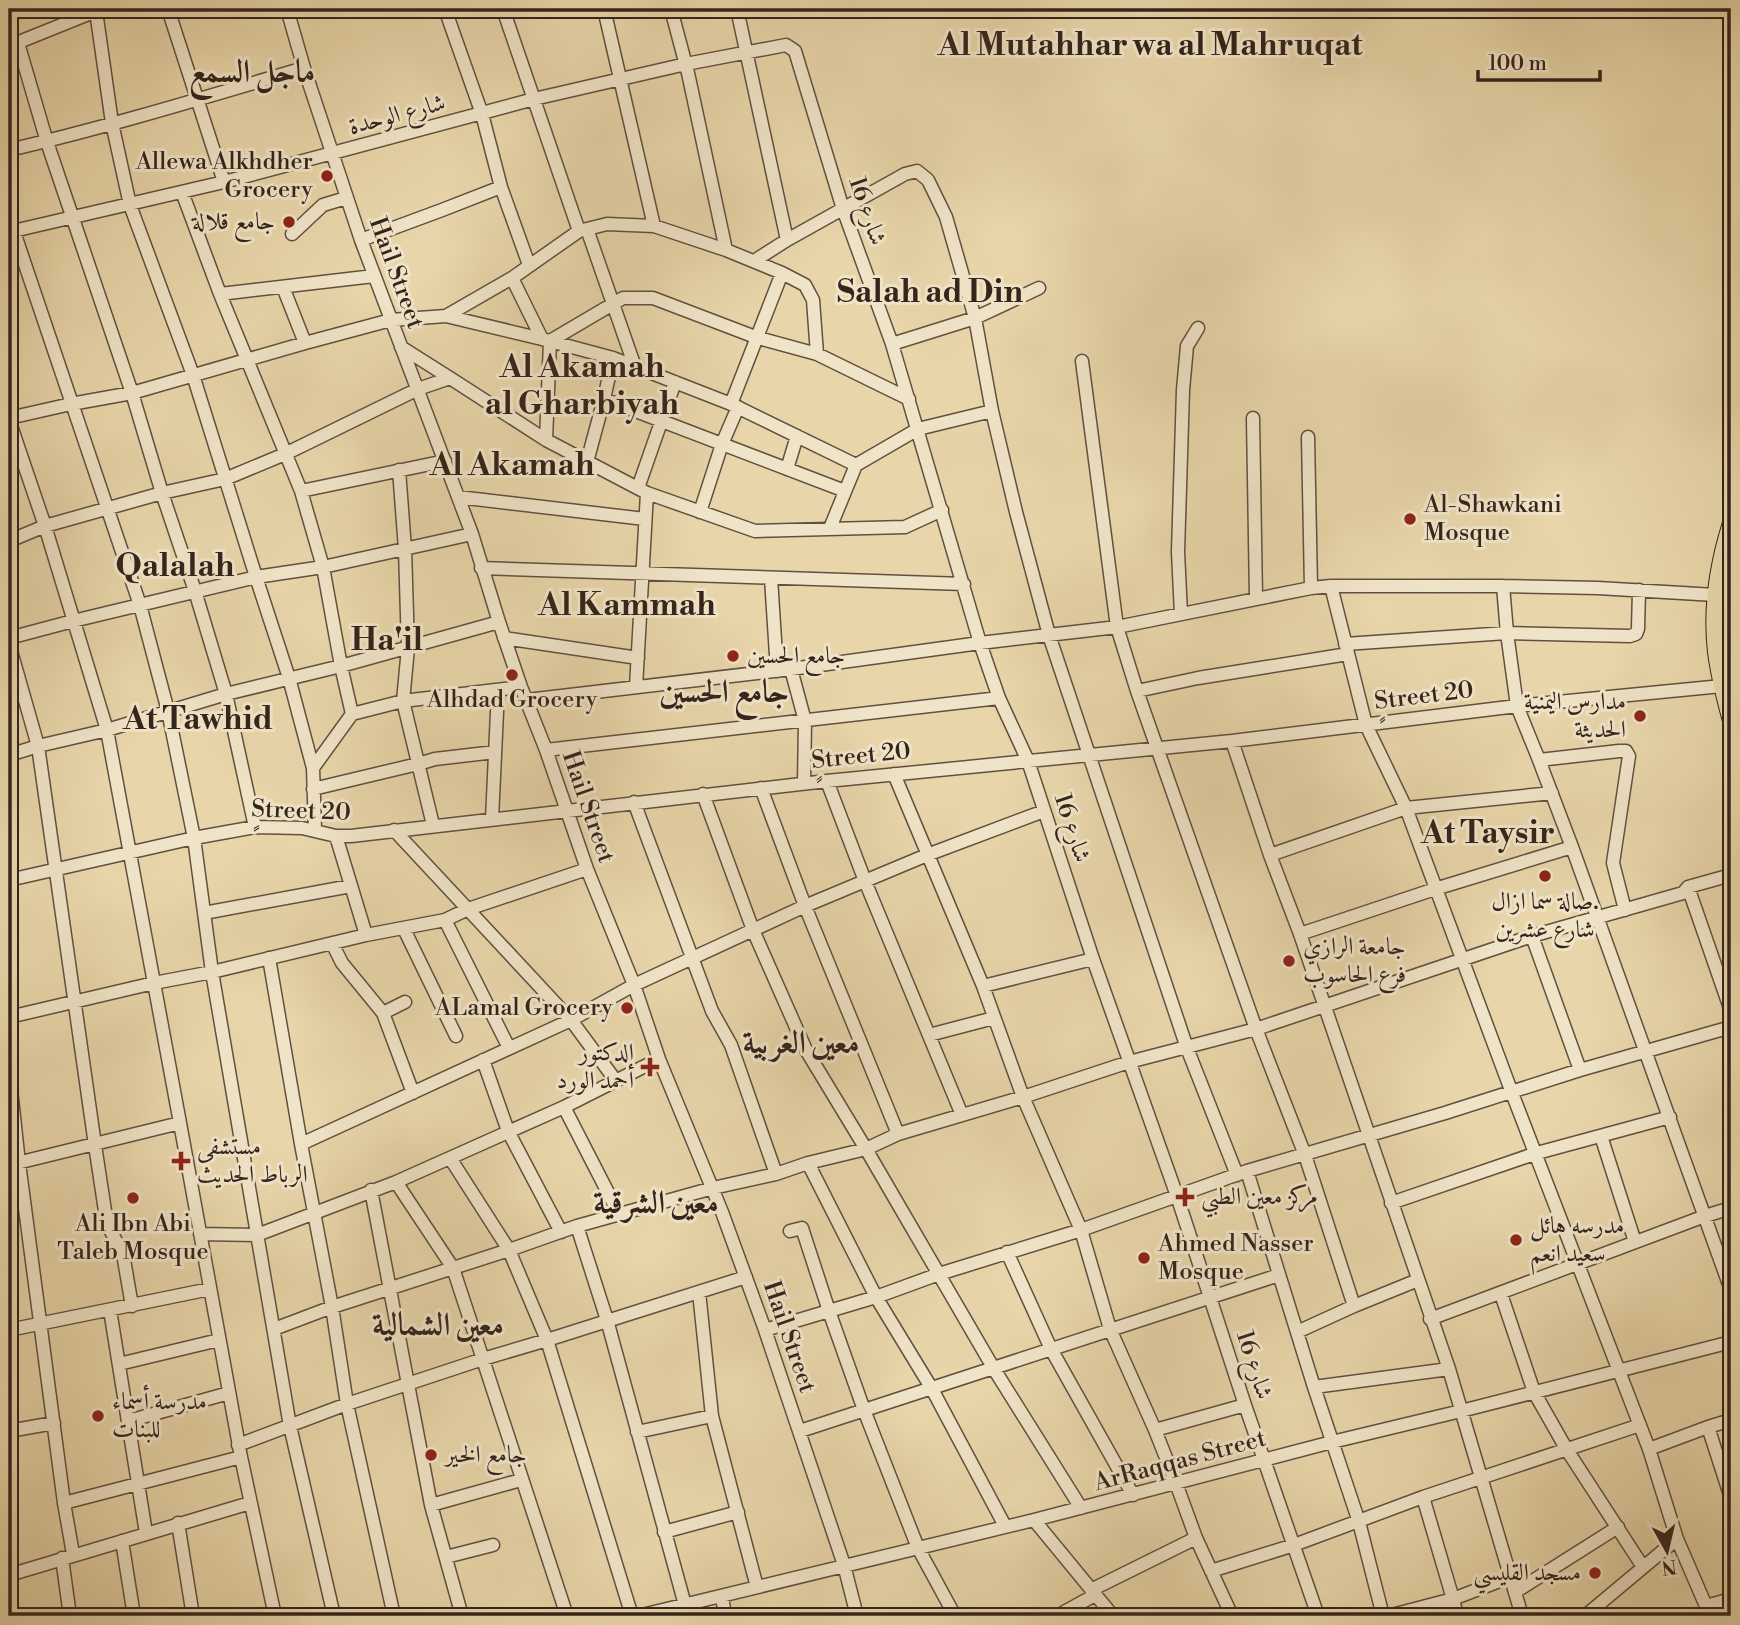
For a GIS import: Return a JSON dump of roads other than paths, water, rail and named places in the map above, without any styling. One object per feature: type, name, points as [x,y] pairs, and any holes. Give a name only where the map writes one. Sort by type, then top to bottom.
[{"type":"main road","points":[[1731,523],[1715,595],[1716,651],[1731,721]]},
{"type":"main road","points":[[9,1602],[10,1616]]},
{"type":"street","points":[[169,9],[224,182]]},
{"type":"street","name":"Hail Street","points":[[287,9],[346,198],[472,534],[521,687],[568,810],[587,869],[634,985],[659,1059],[713,1188],[765,1330],[844,1566],[857,1616]]},
{"type":"street","points":[[445,9],[482,114],[501,187],[529,265]]},
{"type":"street","points":[[503,9],[635,367]]},
{"type":"street","points":[[604,9],[654,226]]},
{"type":"street","points":[[671,9],[686,64],[726,250]]},
{"type":"street","points":[[737,9],[787,240]]},
{"type":"street","points":[[255,827],[226,694],[195,591],[132,393],[13,44],[98,10],[113,123],[130,205],[193,375],[289,678],[313,768],[315,830]]},
{"type":"street","name":"شارع الوحدة","points":[[11,231],[224,182],[534,99],[686,64],[786,45],[796,51]]},
{"type":"street","name":"شارع 16","points":[[796,51],[843,209],[892,344],[980,643],[999,698],[1028,761],[1318,1616]]},
{"type":"street","points":[[9,150],[47,142],[304,68]]},
{"type":"street","points":[[754,261],[905,174],[917,171],[928,180],[946,217],[975,318],[992,411],[1049,635],[1187,1048],[1242,1173],[1279,1275],[1359,1522],[1383,1616]]},
{"type":"street","points":[[361,240],[501,187]]},
{"type":"street","points":[[182,192],[220,295],[301,491],[323,567],[352,714]]},
{"type":"street","points":[[292,234],[323,205],[346,198]]},
{"type":"street","points":[[9,217],[11,231],[140,605],[168,711],[194,838],[212,972],[290,1426],[334,1616]]},
{"type":"street","points":[[446,316],[512,278],[583,230],[607,224],[654,226],[726,250],[805,285],[813,300],[817,354]]},
{"type":"street","points":[[700,512],[734,405],[782,273]]},
{"type":"street","points":[[220,295],[374,276]]},
{"type":"street","points":[[512,278],[546,340],[546,440]]},
{"type":"street","points":[[283,287],[305,342]]},
{"type":"street","points":[[892,344],[975,318],[1039,288]]},
{"type":"street","points":[[546,340],[623,298],[653,298],[758,338],[817,354],[909,399]]},
{"type":"street","points":[[275,1616],[239,1451],[107,730],[46,526],[9,419],[132,393],[305,342],[391,320],[446,316],[613,358],[734,405],[856,466]]},
{"type":"street","points":[[1181,614],[1178,552],[1182,390],[1187,346],[1198,328]]},
{"type":"street","points":[[401,347],[546,440],[642,491],[755,531],[905,527],[942,510]]},
{"type":"street","points":[[587,462],[613,358]]},
{"type":"street","points":[[1082,361],[1118,627],[1137,691],[1256,1029],[1305,1155],[1354,1306]]},
{"type":"street","points":[[9,541],[46,526],[162,493],[225,479],[285,454],[418,389],[450,377]]},
{"type":"street","points":[[636,687],[645,519],[642,491],[675,382]]},
{"type":"street","points":[[604,399],[845,491]]},
{"type":"street","points":[[830,528],[856,466],[918,429],[992,411]]},
{"type":"street","points":[[1253,418],[1256,598]]},
{"type":"street","points":[[787,469],[797,436]]},
{"type":"street","points":[[1308,437],[1311,588]]},
{"type":"street","points":[[301,491],[445,461]]},
{"type":"street","points":[[399,470],[408,648],[403,701],[433,825]]},
{"type":"street","points":[[458,497],[645,519]]},
{"type":"street","points":[[9,638],[256,577],[323,567],[472,534]]},
{"type":"street","points":[[481,568],[964,584]]},
{"type":"street","points":[[771,578],[776,671]]},
{"type":"street","points":[[1331,586],[1366,724],[1406,808],[1512,1093],[1620,1370],[1649,1449],[1677,1539],[1707,1611],[1731,1599]]},
{"type":"street","points":[[527,700],[1118,627],[1256,598],[1331,586],[1503,586],[1715,595]]},
{"type":"street","points":[[1503,586],[1517,706],[1552,793],[1731,1290]]},
{"type":"street","points":[[1137,691],[1347,649],[1507,633],[1630,636],[1636,634],[1638,629],[1639,590]]},
{"type":"street","points":[[9,755],[499,622]]},
{"type":"street","points":[[504,638],[638,657]]},
{"type":"street","points":[[9,644],[38,746],[107,1224],[123,1254],[132,1306]]},
{"type":"street","points":[[791,669],[805,721],[804,783]]},
{"type":"street","name":"ٍStreet 20","points":[[9,880],[255,827],[315,830],[335,836],[827,780],[1232,741],[1517,706],[1722,686]]},
{"type":"street","points":[[313,768],[352,714],[403,701],[521,687]]},
{"type":"street","points":[[492,819],[498,691]]},
{"type":"street","points":[[546,750],[999,698]]},
{"type":"street","points":[[1232,741],[1449,1369],[1522,1616]]},
{"type":"street","points":[[1539,760],[1619,751],[1626,751],[1629,756],[1613,863],[1625,910]]},
{"type":"street","points":[[313,789],[435,759],[495,752]]},
{"type":"street","points":[[894,774],[983,986],[1023,1097],[1081,1230],[1110,1329],[1155,1430],[1196,1538],[1232,1616]]},
{"type":"street","points":[[827,780],[865,881],[962,1115]]},
{"type":"street","points":[[761,788],[805,906],[898,1134]]},
{"type":"street","points":[[1270,855],[1406,808],[1552,793]]},
{"type":"street","points":[[703,794],[753,930],[806,1050],[994,1369],[1081,1508]]},
{"type":"street","points":[[635,802],[712,1012],[731,1045],[776,1174]]},
{"type":"street","points":[[301,1144],[571,1020],[634,985],[805,906],[927,855],[1044,811]]},
{"type":"street","points":[[394,830],[571,1020],[616,1081]]},
{"type":"street","points":[[335,836],[366,935]]},
{"type":"street","points":[[1300,934],[1435,889],[1572,848]]},
{"type":"street","points":[[9,1017],[366,935],[445,920],[468,909],[587,869]]},
{"type":"street","points":[[274,1329],[332,1307],[577,1226],[866,1149],[898,1134],[1129,1062],[1256,1029],[1463,958],[1683,893],[1688,887],[1731,875]]},
{"type":"street","points":[[204,913],[351,886]]},
{"type":"street","points":[[1688,887],[1731,1011]]},
{"type":"street","points":[[445,920],[509,1048]]},
{"type":"street","points":[[404,929],[456,1036]]},
{"type":"street","points":[[1532,936],[1580,1070]]},
{"type":"street","points":[[332,943],[342,962],[383,1013],[414,1093]]},
{"type":"street","points":[[269,958],[347,1405],[394,1616]]},
{"type":"street","points":[[983,986],[1093,958]]},
{"type":"street","points":[[383,1013],[405,1002]]},
{"type":"street","points":[[929,1035],[994,1018]]},
{"type":"street","points":[[765,1330],[1081,1230],[1242,1173],[1731,1027]]},
{"type":"street","points":[[200,1234],[257,1235],[396,1182],[564,1107],[659,1059]]},
{"type":"street","points":[[483,1060],[508,1131],[561,1232]]},
{"type":"street","points":[[9,1071],[14,1164],[42,1324],[64,1503],[70,1616]]},
{"type":"street","points":[[564,1107],[620,1214]]},
{"type":"street","points":[[1391,1203],[1537,1153],[1670,1117]]},
{"type":"street","points":[[14,1164],[180,1123]]},
{"type":"street","points":[[1601,1136],[1635,1242]]},
{"type":"street","points":[[450,1158],[509,1250],[547,1340],[632,1616]]},
{"type":"street","points":[[808,1163],[876,1297],[932,1389],[1004,1526]]},
{"type":"street","points":[[396,1182],[453,1268],[566,1616]]},
{"type":"street","points":[[371,1190],[431,1505],[461,1616]]},
{"type":"street","points":[[1430,1319],[1731,1208]]},
{"type":"street","points":[[577,1226],[607,1320],[685,1605]]},
{"type":"street","points":[[790,1231],[802,1228],[828,1311],[918,1548],[955,1616]]},
{"type":"street","points":[[1007,1252],[1051,1349],[1133,1495]]},
{"type":"street","points":[[800,1431],[1279,1275]]},
{"type":"street","points":[[64,1503],[239,1451],[290,1426],[408,1384],[746,1277]]},
{"type":"street","points":[[1297,1332],[1418,1280]]},
{"type":"street","points":[[9,1330],[210,1289]]},
{"type":"street","points":[[699,1292],[712,1416],[757,1587]]},
{"type":"street","points":[[1501,1294],[1534,1392],[1567,1450],[1643,1567]]},
{"type":"street","points":[[110,1310],[146,1532]]},
{"type":"street","points":[[119,1364],[219,1340]]},
{"type":"street","name":"ArRaqqas Street","points":[[638,1616],[1034,1520],[1731,1342]]},
{"type":"street","points":[[1314,1387],[1449,1369]]},
{"type":"street","points":[[128,1421],[229,1393]]},
{"type":"street","points":[[1155,1430],[1245,1405]]},
{"type":"street","points":[[637,1432],[712,1416]]},
{"type":"street","points":[[1649,1449],[1731,1420]]},
{"type":"street","points":[[9,1431],[54,1423]]},
{"type":"street","points":[[1211,1571],[1294,1545],[1423,1497],[1640,1425]]},
{"type":"street","points":[[1709,1427],[1731,1498]]},
{"type":"street","points":[[431,1505],[521,1480]]},
{"type":"street","points":[[1423,1497],[1457,1616]]},
{"type":"street","points":[[9,1575],[250,1503]]},
{"type":"street","points":[[664,1532],[737,1513]]},
{"type":"street","points":[[1034,1520],[1113,1616]]},
{"type":"street","points":[[178,1523],[193,1616]]},
{"type":"street","points":[[1515,1592],[1618,1527]]},
{"type":"street","points":[[1057,1616],[1093,1593],[1196,1538]]},
{"type":"street","points":[[1585,1616],[1677,1539]]},
{"type":"street","points":[[122,1541],[134,1616]]},
{"type":"street","points":[[446,1557],[493,1545]]},
{"type":"street","points":[[1388,1616],[1453,1599],[1510,1577]]},
{"type":"street","points":[[722,1596],[725,1616]]},
{"type":"place","name":"Allewa Alkhdher Grocery","points":[[327,176]]},
{"type":"place","name":"جامع قلالة","points":[[289,222]]},
{"type":"place","name":"Al-Shawkani Mosque","points":[[1410,519]]},
{"type":"place","name":"جامع الحسين","points":[[733,656]]},
{"type":"place","name":"Alhdad Grocery","points":[[512,675]]},
{"type":"place","name":"مدارس اليمنية الحديثة","points":[[1640,716]]},
{"type":"place","name":"صالة سما ازال. شارع عشرين","points":[[1545,876]]},
{"type":"place","name":"جامعة الرازي فرع الحاسوب","points":[[1289,961]]},
{"type":"place","name":"ALamal Grocery","points":[[627,1008]]},
{"type":"place","name":"الدكتور أحمد الورد","points":[[650,1067]]},
{"type":"place","name":"مستشفى الرباط الحديث","points":[[181,1161]]},
{"type":"place","name":"مركز معين الطبي","points":[[1185,1197]]},
{"type":"place","name":"Ali Ibn Abi Taleb Mosque","points":[[133,1198]]},
{"type":"place","name":"مدرسه هائل سعيد انعم","points":[[1516,1240]]},
{"type":"place","name":"Ahmed Nasser Mosque","points":[[1144,1258]]},
{"type":"place","name":"مدرسة أسماء للبنات","points":[[98,1416]]},
{"type":"place","name":"جامع الخير","points":[[431,1455]]},
{"type":"place","name":"مسجد القليسي","points":[[1595,1573]]},
{"type":"district","name":"Al Mutahhar wa al Mahruqat","points":[[1150,45]]},
{"type":"district","name":"ماجل السمع","points":[[252,72]]},
{"type":"district","name":"Salah ad Din","points":[[930,292]]},
{"type":"district","name":"Al Akamah al Gharbiyah","points":[[582,386]]},
{"type":"district","name":"Al Akamah","points":[[512,465]]},
{"type":"district","name":"Qalalah","points":[[175,566]]},
{"type":"district","name":"Al Kammah","points":[[627,605]]},
{"type":"district","name":"Ha'il","points":[[387,640]]},
{"type":"district","name":"جامع الحسين","points":[[724,692]]},
{"type":"district","name":"At Tawhid","points":[[198,719]]},
{"type":"district","name":"At Taysir","points":[[1488,833]]},
{"type":"district","name":"معين الغربية","points":[[801,1043]]},
{"type":"district","name":"معين الشرقية","points":[[656,1203]]},
{"type":"district","name":"معين الشمالية","points":[[438,1325]]}]
